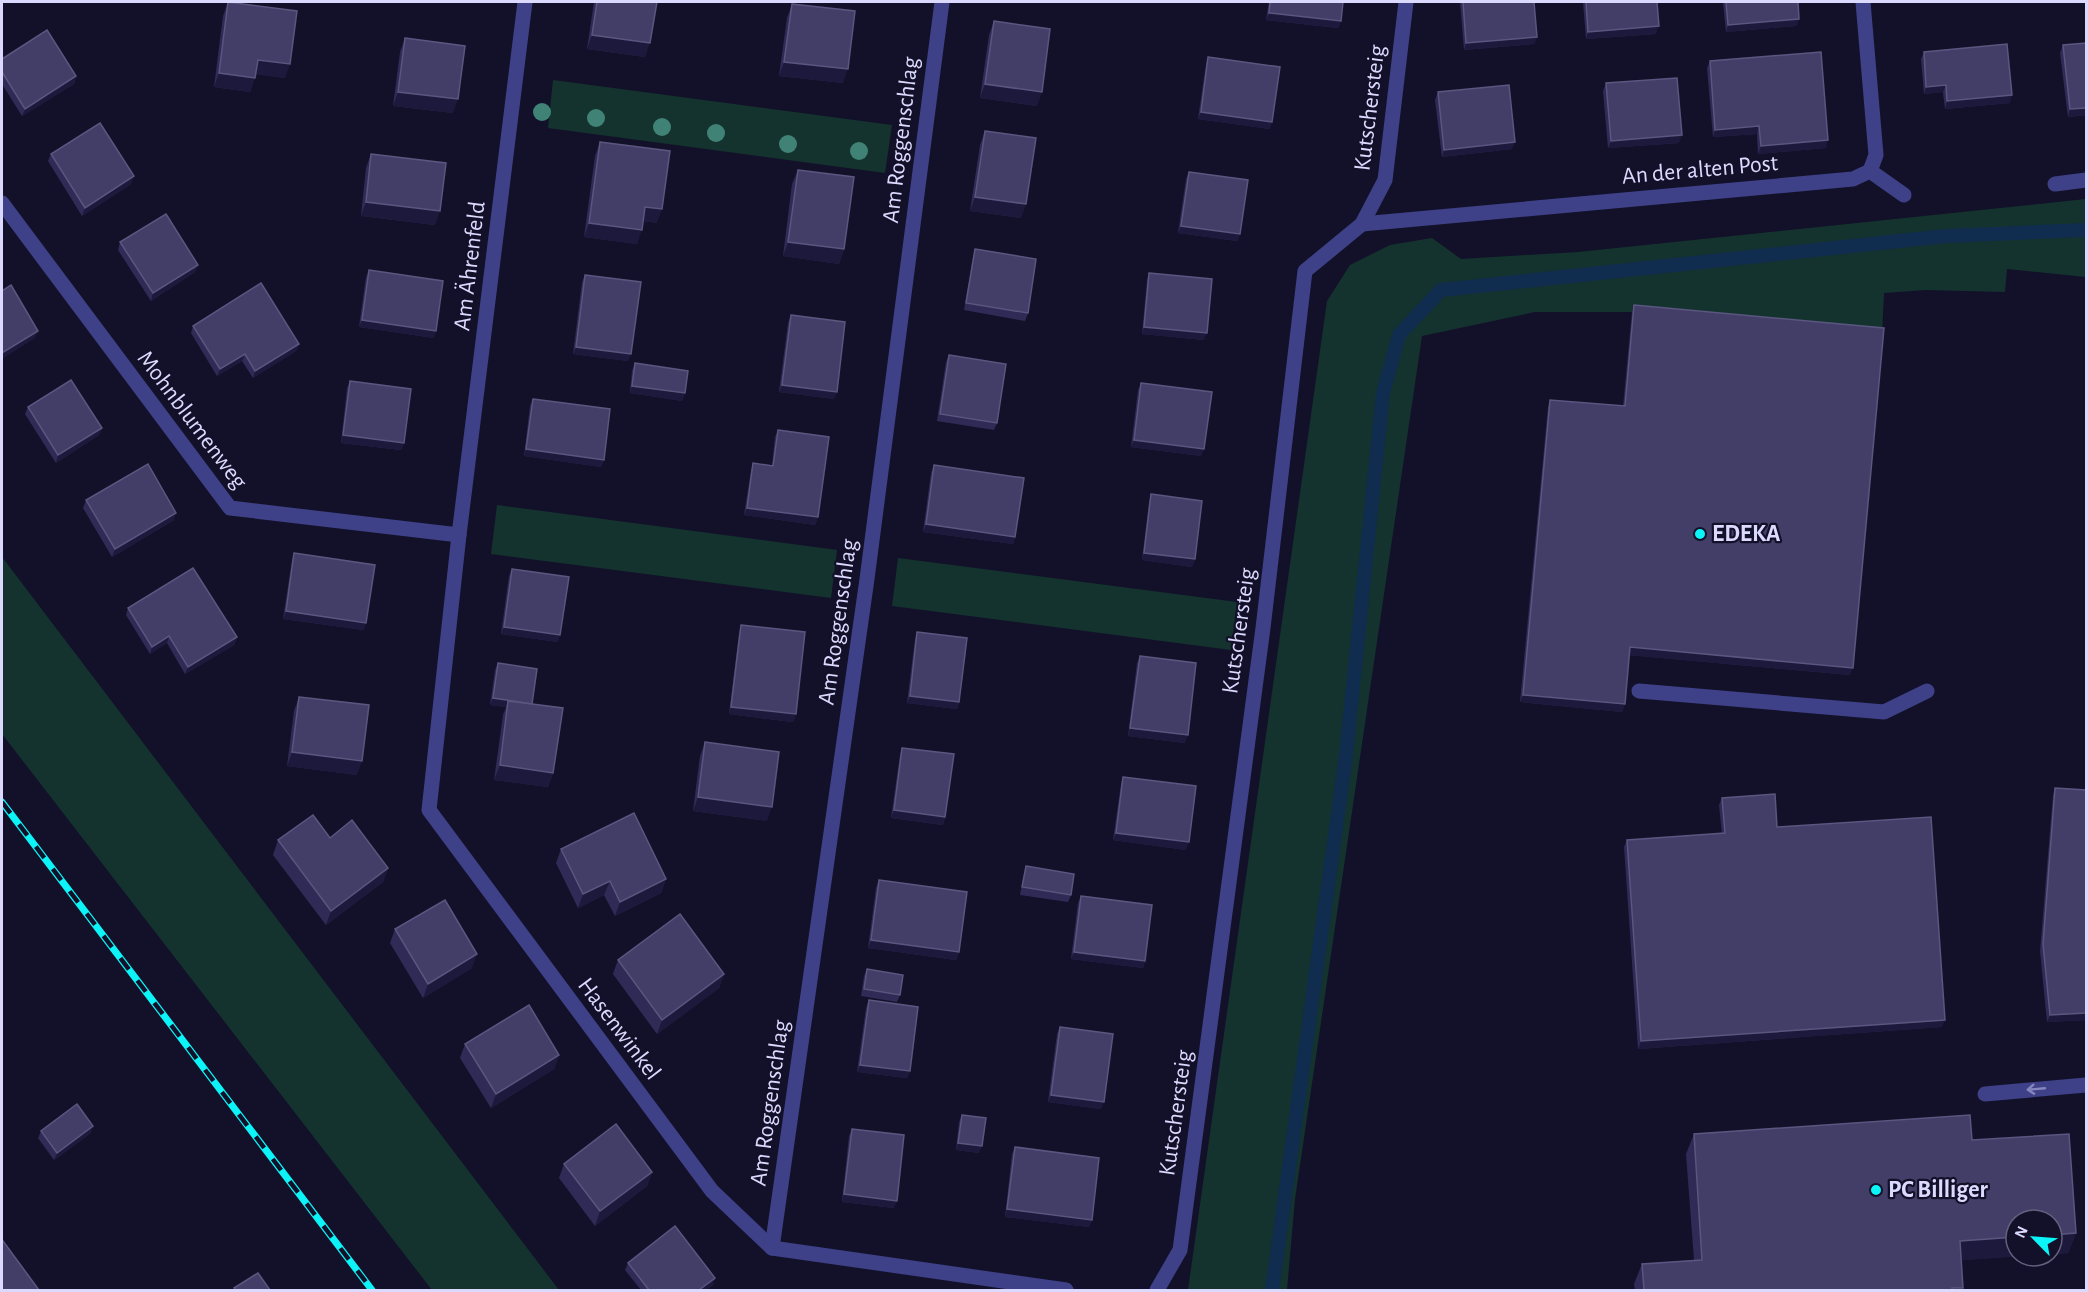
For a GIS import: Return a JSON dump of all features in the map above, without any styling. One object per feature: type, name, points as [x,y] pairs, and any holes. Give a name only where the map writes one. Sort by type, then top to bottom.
[{"type":"street","name":"Am Ährenfeld","points":[[459,535],[525,2]]},
{"type":"street","name":"Am Roggenschlag","points":[[772,1248],[867,579],[942,2]]},
{"type":"street","name":"Kutschersteig","points":[[1157,1290],[1180,1250],[1263,628],[1305,271],[1362,224],[1385,180],[1406,2]]},
{"type":"street","points":[[1863,2],[1876,155],[1870,171],[1904,195]]},
{"type":"street","name":"An der alten Post","points":[[1362,224],[1853,179],[1870,171]]},
{"type":"street","points":[[2055,184],[2086,180]]},
{"type":"street","name":"Mohnblumenweg","points":[[2,203],[230,508],[459,535]]},
{"type":"street","name":"Hasenwinkel","points":[[459,535],[429,810],[712,1191],[772,1248]]},
{"type":"street","points":[[1639,691],[1884,711],[1927,691]]},
{"type":"street","points":[[1985,1094],[2086,1085]]},
{"type":"street","points":[[772,1248],[1066,1290]]},
{"type":"green space","points":[[553,80],[892,125],[885,173],[548,128]]},
{"type":"green space","points":[[2086,199],[2086,277],[2007,269],[2005,292],[1925,290],[1884,293],[1882,335],[1632,312],[1535,312],[1422,336],[1295,1199],[1287,1290],[1188,1290],[1327,301],[1350,265],[1390,245],[1432,238],[1461,259],[1578,252]]},
{"type":"green space","points":[[497,505],[837,550],[831,598],[491,554]]},
{"type":"green space","points":[[2,557],[559,1290],[432,1290],[2,734]]},
{"type":"green space","points":[[898,558],[1237,602],[1231,650],[892,606]]},
{"type":"building","points":[[228,2],[297,11],[290,64],[258,60],[255,78],[219,73]]},
{"type":"building","points":[[597,2],[657,2],[650,43],[592,35]]},
{"type":"building","points":[[1270,2],[1343,2],[1341,21],[1269,13]]},
{"type":"building","points":[[1463,2],[1534,2],[1537,37],[1466,43]]},
{"type":"building","points":[[1586,2],[1657,2],[1659,26],[1588,32]]},
{"type":"building","points":[[1726,2],[1798,2],[1799,19],[1728,25]]},
{"type":"building","points":[[792,4],[855,11],[848,69],[784,62]]},
{"type":"building","points":[[994,21],[1050,29],[1042,92],[985,84]]},
{"type":"building","points":[[47,30],[76,76],[25,109],[2,72],[2,59]]},
{"type":"building","points":[[405,38],[465,46],[458,99],[398,92]]},
{"type":"building","points":[[2086,43],[2086,108],[2070,109],[2063,45]]},
{"type":"building","points":[[2007,44],[2012,95],[1947,101],[1946,85],[1926,87],[1924,52]]},
{"type":"building","points":[[1821,52],[1828,140],[1761,146],[1759,126],[1715,130],[1710,61]]},
{"type":"building","points":[[1208,57],[1280,67],[1272,122],[1201,112]]},
{"type":"building","points":[[1677,78],[1682,135],[1611,141],[1606,83]]},
{"type":"building","points":[[1509,85],[1515,142],[1444,150],[1438,92]]},
{"type":"building","points":[[100,123],[134,176],[85,208],[51,154]]},
{"type":"building","points":[[985,131],[1036,138],[1026,204],[975,197]]},
{"type":"building","points":[[600,142],[670,151],[662,209],[645,207],[642,230],[589,223]]},
{"type":"building","points":[[371,154],[446,163],[440,211],[366,202]]},
{"type":"building","points":[[798,170],[854,177],[844,249],[788,242]]},
{"type":"building","points":[[1189,172],[1248,180],[1240,234],[1181,226]]},
{"type":"building","points":[[166,214],[198,265],[153,293],[120,242]]},
{"type":"building","points":[[975,249],[1036,259],[1028,313],[966,303]]},
{"type":"building","points":[[369,270],[443,281],[436,331],[362,320]]},
{"type":"building","points":[[1149,273],[1212,279],[1207,333],[1144,327]]},
{"type":"building","points":[[585,275],[641,282],[631,354],[576,347]]},
{"type":"building","points":[[261,283],[299,344],[255,371],[245,354],[220,369],[193,326]]},
{"type":"building","points":[[11,285],[38,331],[2,353],[2,291]]},
{"type":"building","name":"EDEKA","points":[[1634,305],[1884,328],[1853,668],[1630,647],[1625,704],[1523,695],[1550,400],[1625,406]]},
{"type":"building","points":[[791,315],[845,322],[837,392],[782,385]]},
{"type":"building","points":[[949,355],[1006,364],[997,423],[940,414]]},
{"type":"building","points":[[635,363],[688,371],[685,393],[632,386]]},
{"type":"building","points":[[71,380],[102,428],[58,455],[28,407]]},
{"type":"building","points":[[350,381],[411,389],[404,443],[343,435]]},
{"type":"building","points":[[1141,383],[1212,392],[1204,449],[1134,440]]},
{"type":"building","points":[[533,399],[610,409],[604,460],[526,449]]},
{"type":"building","points":[[778,430],[829,437],[818,517],[747,508],[753,463],[773,466]]},
{"type":"building","points":[[148,464],[176,513],[115,549],[86,500]]},
{"type":"building","points":[[934,465],[1024,478],[1015,537],[926,524]]},
{"type":"building","points":[[1151,494],[1202,501],[1195,559],[1144,553]]},
{"type":"building","points":[[294,553],[375,565],[366,623],[286,611]]},
{"type":"building","points":[[193,568],[237,637],[188,667],[169,636],[152,647],[128,608]]},
{"type":"building","points":[[512,569],[569,577],[560,635],[504,627]]},
{"type":"building","points":[[741,625],[805,632],[796,714],[731,707]]},
{"type":"building","points":[[917,632],[967,638],[959,702],[910,696]]},
{"type":"building","points":[[1140,656],[1196,663],[1188,735],[1130,728]]},
{"type":"building","points":[[498,663],[537,669],[532,704],[493,698]]},
{"type":"building","points":[[299,697],[369,705],[362,761],[292,752]]},
{"type":"building","points":[[508,701],[563,708],[553,773],[500,765]]},
{"type":"building","points":[[705,742],[779,752],[772,807],[698,797]]},
{"type":"building","points":[[902,748],[954,754],[945,817],[894,810]]},
{"type":"building","points":[[1123,777],[1196,786],[1189,842],[1116,833]]},
{"type":"building","points":[[2055,788],[2086,790],[2086,1013],[2050,1015],[2043,944]]},
{"type":"building","points":[[1775,794],[1777,827],[1931,817],[1945,1020],[1641,1041],[1627,840],[1725,833],[1722,798]]},
{"type":"building","points":[[634,813],[666,879],[620,902],[610,881],[583,894],[561,849]]},
{"type":"building","points":[[313,815],[330,838],[352,820],[388,868],[331,911],[278,840]]},
{"type":"building","points":[[1026,866],[1074,874],[1071,895],[1022,887]]},
{"type":"building","points":[[879,880],[967,892],[959,952],[871,940]]},
{"type":"building","points":[[1081,896],[1152,905],[1145,961],[1074,952]]},
{"type":"building","points":[[445,900],[477,954],[428,984],[395,929]]},
{"type":"building","points":[[680,914],[724,974],[662,1020],[618,960]]},
{"type":"building","points":[[867,969],[903,975],[900,995],[864,989]]},
{"type":"building","points":[[869,1000],[918,1007],[910,1071],[860,1065]]},
{"type":"building","points":[[529,1005],[559,1055],[496,1094],[465,1044]]},
{"type":"building","points":[[1060,1027],[1113,1034],[1104,1102],[1051,1095]]},
{"type":"building","points":[[77,1104],[93,1126],[57,1153],[41,1131]]},
{"type":"building","points":[[962,1115],[986,1118],[982,1146],[958,1143]]},
{"type":"building","name":"PC Billiger","points":[[1970,1115],[1972,1140],[2069,1134],[2076,1233],[2064,1234],[2064,1208],[2004,1208],[2004,1238],[1960,1241],[1963,1288],[1952,1288],[1952,1290],[1644,1290],[1642,1264],[1702,1260],[1694,1134]]},
{"type":"building","points":[[616,1124],[652,1172],[600,1211],[564,1164]]},
{"type":"building","points":[[852,1129],[904,1135],[897,1201],[844,1194]]},
{"type":"building","points":[[1015,1147],[1099,1158],[1092,1220],[1007,1209]]},
{"type":"building","points":[[675,1226],[715,1278],[699,1290],[649,1290],[628,1263]]},
{"type":"building","points":[[3,1241],[39,1290],[2,1290]]},
{"type":"building","points":[[258,1273],[270,1290],[236,1290],[234,1288]]},
{"type":"waterway","points":[[1272,1290],[1346,755],[1383,393],[1399,335],[1441,290],[1946,236],[2086,230]]},
{"type":"railway","points":[[2,802],[372,1290]]},
{"type":"place","name":"EDEKA","points":[[1700,534]]},
{"type":"place","name":"PC Billiger","points":[[1876,1190]]}]
